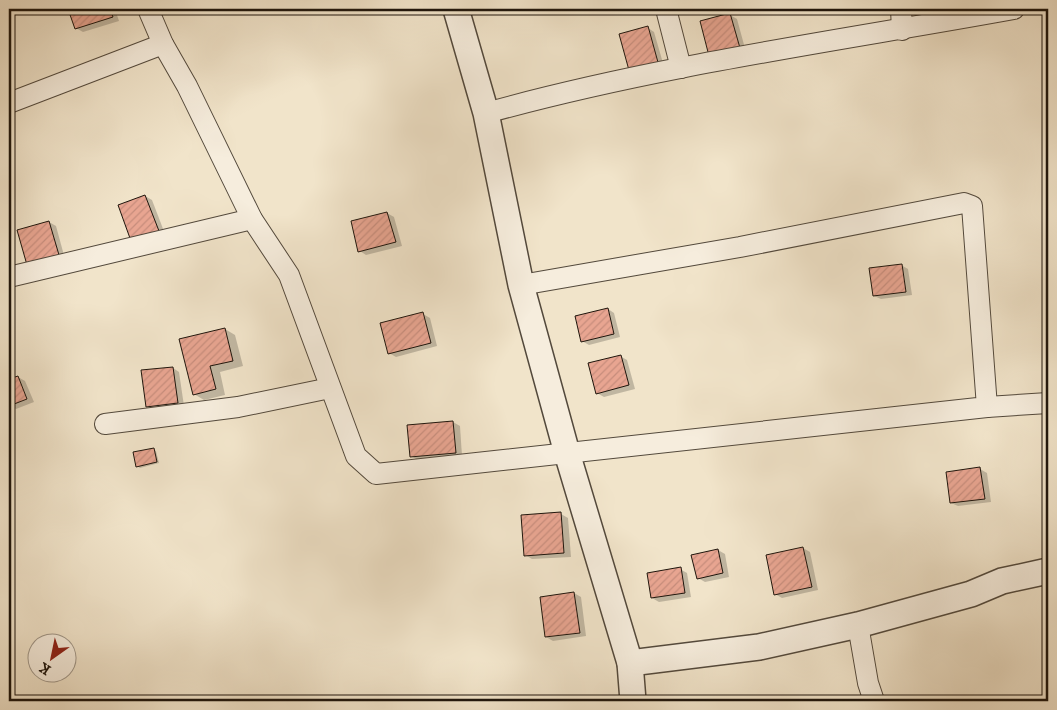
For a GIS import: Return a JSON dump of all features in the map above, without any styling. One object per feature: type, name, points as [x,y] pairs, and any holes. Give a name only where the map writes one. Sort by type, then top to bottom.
[{"type":"street","points":[[148,9],[163,44],[187,86],[252,220],[289,275],[356,456],[376,474],[986,407],[1048,403]]},
{"type":"street","points":[[456,9],[486,113],[521,285],[567,453],[630,663],[633,701]]},
{"type":"street","points":[[666,9],[681,68]]},
{"type":"street","points":[[900,9],[902,30]]},
{"type":"street","points":[[486,113],[554,94],[681,68],[1014,9]]},
{"type":"street","points":[[9,103],[163,44]]},
{"type":"street","points":[[521,285],[740,247],[964,203],[972,206],[986,407]]},
{"type":"street","points":[[9,277],[252,220]]},
{"type":"street","points":[[105,424],[238,407],[330,388]]},
{"type":"street","points":[[630,663],[759,648],[858,625],[971,594],[1002,581],[1048,570]]},
{"type":"street","points":[[858,625],[868,683],[874,701]]},
{"type":"building","points":[[68,9],[110,9],[113,17],[75,29]]},
{"type":"building","points":[[730,13],[740,48],[709,56],[700,21]]},
{"type":"building","points":[[648,26],[659,66],[630,74],[619,34]]},
{"type":"building","points":[[145,195],[159,231],[131,241],[118,205]]},
{"type":"building","points":[[387,212],[396,242],[358,252],[351,221]]},
{"type":"building","points":[[49,221],[59,255],[27,265],[17,230]]},
{"type":"building","points":[[902,264],[906,292],[873,296],[869,268]]},
{"type":"building","points":[[608,308],[614,334],[581,342],[575,316]]},
{"type":"building","points":[[423,312],[431,343],[388,354],[380,323]]},
{"type":"building","points":[[225,328],[233,361],[210,366],[216,389],[193,395],[179,339]]},
{"type":"building","points":[[621,355],[629,385],[596,394],[588,363]]},
{"type":"building","points":[[173,367],[178,403],[146,407],[141,370]]},
{"type":"building","points":[[18,376],[27,399],[9,406],[9,379]]},
{"type":"building","points":[[453,421],[456,453],[410,457],[407,425]]},
{"type":"building","points":[[154,448],[157,462],[136,467],[133,452]]},
{"type":"building","points":[[980,467],[985,499],[950,503],[946,472]]},
{"type":"building","points":[[561,512],[564,553],[524,556],[521,515]]},
{"type":"building","points":[[803,547],[812,587],[774,595],[766,555]]},
{"type":"building","points":[[718,549],[723,573],[697,579],[691,555]]},
{"type":"building","points":[[681,567],[685,593],[651,598],[647,573]]},
{"type":"building","points":[[574,592],[580,633],[545,637],[540,597]]}]
